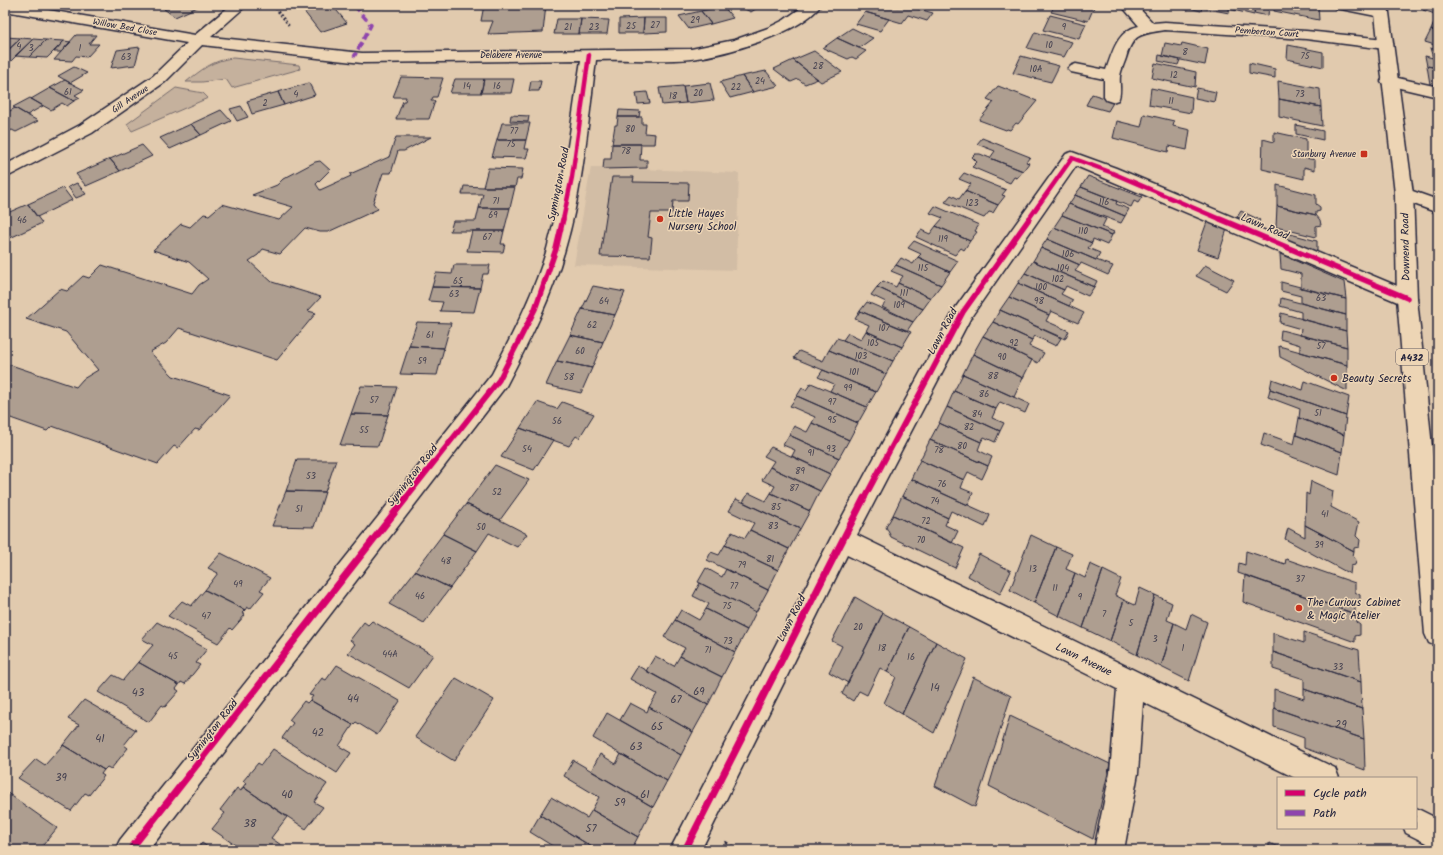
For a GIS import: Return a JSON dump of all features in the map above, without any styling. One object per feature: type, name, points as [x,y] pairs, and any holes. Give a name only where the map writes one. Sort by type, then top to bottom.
[{"type":"street","name":"Gill Avenue","points":[[5,172],[86,129],[159,79],[198,40],[240,5]]},
{"type":"street","name":"Delabere Avenue","points":[[198,40],[362,58],[691,54],[721,48],[760,36],[790,23],[814,5]]},
{"type":"street","points":[[1128,5],[1149,28]]},
{"type":"street","name":"Willow Bed Close","points":[[16,7],[198,40]]},
{"type":"street","name":"Downend Road","points":[[1381,9],[1404,194],[1407,298],[1438,634]]},
{"type":"street","name":"Pemberton Court","points":[[1112,97],[1112,76],[1122,45],[1130,34],[1149,28],[1165,26],[1306,35],[1385,44]]},
{"type":"street","name":"Symington Road","points":[[130,850],[499,380],[536,309],[556,249],[572,177],[589,55]]},
{"type":"street","points":[[1076,69],[1112,76]]},
{"type":"street","points":[[1389,81],[1438,92]]},
{"type":"street","name":"Lawn Road","points":[[685,850],[842,540],[963,312],[1072,158],[1110,172],[1407,298]]},
{"type":"street","points":[[1404,194],[1438,207]]},
{"type":"street","name":"Lawn Avenue","points":[[842,540],[1323,777]]},
{"type":"street","points":[[1109,850],[1124,773],[1131,682]]},
{"type":"street","points":[[1417,824],[1438,834]]},
{"type":"lane","points":[[1336,5],[1381,9]]},
{"type":"shaded area","points":[[233,58],[299,65],[300,69],[232,88],[226,79],[186,82],[213,63]]},
{"type":"shaded area","points":[[176,88],[203,93],[208,98],[132,131],[127,124]]},
{"type":"shaded area","name":"Little Hayes Nursery School","points":[[591,167],[739,173],[736,270],[574,265]]},
{"type":"building","points":[[174,5],[202,5],[175,17],[164,9]]},
{"type":"building","points":[[299,5],[332,5],[347,23],[320,32]]},
{"type":"building","points":[[484,5],[546,5],[543,32],[488,34],[493,21],[481,21]]},
{"type":"building","points":[[736,5],[762,5],[751,12]]},
{"type":"building","points":[[871,5],[890,5],[898,7],[899,5],[904,5],[933,13],[927,21],[908,15],[902,23],[865,12]]},
{"type":"building","points":[[1055,5],[1087,5],[1094,7],[1088,21],[1051,12]]},
{"type":"building","points":[[1173,5],[1203,5],[1201,11],[1189,8],[1188,10]]},
{"type":"building","points":[[1204,5],[1255,5],[1254,15],[1229,9],[1229,13],[1203,8]]},
{"type":"building","points":[[1255,5],[1269,5],[1268,16],[1254,13]]},
{"type":"building","points":[[1274,5],[1318,5],[1319,20],[1274,11]]},
{"type":"building","points":[[1425,5],[1438,7],[1438,15],[1423,10]]},
{"type":"building","points":[[723,6],[733,18],[711,24],[701,11]]},
{"type":"building","points":[[701,11],[711,24],[689,29],[679,16]]},
{"type":"building","points":[[865,12],[889,19],[880,31],[856,24]]},
{"type":"building","points":[[1050,15],[1086,24],[1079,39],[1043,30]]},
{"type":"building","points":[[644,18],[667,18],[667,32],[643,33]]},
{"type":"building","points":[[644,18],[643,33],[619,33],[619,19]]},
{"type":"building","points":[[557,19],[581,19],[579,34],[554,34]]},
{"type":"building","points":[[581,19],[609,20],[607,34],[579,34]]},
{"type":"building","points":[[1434,23],[1438,24],[1438,32],[1431,30]]},
{"type":"building","points":[[852,28],[873,38],[859,48],[837,38]]},
{"type":"building","points":[[1431,30],[1438,32],[1438,46],[1425,42]]},
{"type":"building","points":[[1035,32],[1072,42],[1064,57],[1027,48]]},
{"type":"building","points":[[76,35],[96,35],[89,44],[99,44],[87,57],[76,56],[72,61],[54,60]]},
{"type":"building","points":[[5,37],[21,38],[5,53]]},
{"type":"building","points":[[21,38],[33,39],[9,63],[5,62],[5,53]]},
{"type":"building","points":[[837,38],[866,51],[856,59],[852,57],[848,59],[823,48]]},
{"type":"building","points":[[33,39],[46,40],[29,57],[15,56]]},
{"type":"building","points":[[46,40],[64,41],[47,58],[29,57]]},
{"type":"building","points":[[64,41],[71,42],[61,52],[54,52]]},
{"type":"building","points":[[1165,43],[1181,46],[1182,43],[1208,49],[1205,65],[1162,56]]},
{"type":"building","points":[[1288,45],[1323,52],[1323,67],[1287,59]]},
{"type":"building","points":[[140,47],[135,65],[111,68],[117,50]]},
{"type":"building","points":[[1430,48],[1438,50],[1438,68],[1427,66],[1425,56],[1433,58]]},
{"type":"building","points":[[814,51],[842,72],[821,82],[793,60]]},
{"type":"building","points":[[1159,55],[1180,60],[1178,65],[1158,61]]},
{"type":"building","points":[[1021,56],[1059,66],[1051,82],[1013,73]]},
{"type":"building","points":[[793,60],[818,79],[805,84],[798,79],[791,82],[774,69]]},
{"type":"building","points":[[1155,63],[1196,72],[1195,87],[1152,78]]},
{"type":"building","points":[[1249,63],[1275,69],[1275,78],[1249,73]]},
{"type":"building","points":[[1427,66],[1438,68],[1438,85],[1430,84]]},
{"type":"building","points":[[74,67],[87,73],[70,83],[58,76]]},
{"type":"building","points":[[766,71],[778,86],[753,92],[742,76]]},
{"type":"building","points":[[742,76],[753,92],[730,98],[720,82]]},
{"type":"building","points":[[401,77],[443,78],[437,97],[433,97],[431,101],[435,101],[429,119],[396,119],[406,97],[393,97]]},
{"type":"building","points":[[455,79],[484,79],[481,93],[450,93]]},
{"type":"building","points":[[484,79],[514,79],[511,93],[481,93]]},
{"type":"building","points":[[65,80],[84,90],[75,95],[80,98],[74,101],[50,88]]},
{"type":"building","points":[[531,81],[541,81],[539,91],[529,91]]},
{"type":"building","points":[[1278,81],[1320,89],[1321,107],[1279,99]]},
{"type":"building","points":[[309,83],[315,95],[284,105],[278,92]]},
{"type":"building","points":[[710,83],[714,100],[686,103],[683,86]]},
{"type":"building","points":[[683,86],[686,103],[662,105],[659,88]]},
{"type":"building","points":[[998,86],[1037,101],[1018,124],[1016,123],[1010,130],[1006,130],[979,120],[994,102],[987,99]]},
{"type":"building","points":[[50,88],[74,101],[67,106],[62,103],[51,110],[31,99]]},
{"type":"building","points":[[1151,88],[1192,97],[1191,113],[1149,105]]},
{"type":"building","points":[[1197,88],[1216,92],[1214,102],[1195,98]]},
{"type":"building","points":[[278,92],[284,105],[252,114],[247,101]]},
{"type":"building","points":[[647,92],[650,103],[638,104],[636,93]]},
{"type":"building","points":[[1092,94],[1114,101],[1108,111],[1086,105]]},
{"type":"building","points":[[30,98],[43,106],[27,115],[13,107]]},
{"type":"building","points":[[1279,99],[1321,107],[1322,126],[1279,117]]},
{"type":"building","points":[[241,106],[248,117],[237,121],[230,109]]},
{"type":"building","points":[[15,108],[38,121],[16,132],[12,130],[5,133],[5,111],[8,112]]},
{"type":"building","points":[[221,110],[231,121],[201,135],[191,124]]},
{"type":"building","points":[[619,110],[640,111],[639,117],[618,117]]},
{"type":"building","points":[[1144,114],[1174,121],[1173,126],[1190,130],[1187,150],[1169,146],[1168,152],[1113,138],[1117,121],[1141,127]]},
{"type":"building","points":[[511,115],[529,116],[528,122],[510,121]]},
{"type":"building","points":[[618,117],[642,117],[642,124],[646,124],[645,133],[655,134],[654,144],[612,144]]},
{"type":"building","points":[[502,123],[530,123],[526,140],[497,140]]},
{"type":"building","points":[[191,124],[201,135],[170,149],[160,138]]},
{"type":"building","points":[[1296,125],[1323,131],[1323,140],[1296,134]]},
{"type":"building","points":[[1274,132],[1306,139],[1306,158],[1315,160],[1315,170],[1304,167],[1304,179],[1262,169],[1263,139],[1274,142]]},
{"type":"building","points":[[396,137],[431,137],[404,151],[398,151],[391,173],[383,173],[373,203],[378,209],[328,232],[320,232],[305,228],[280,254],[263,249],[258,255],[249,261],[272,282],[321,297],[308,311],[316,313],[277,360],[179,328],[166,343],[150,352],[173,376],[230,395],[199,430],[195,429],[178,448],[174,446],[158,464],[52,426],[47,431],[5,416],[5,363],[76,387],[83,379],[98,370],[66,332],[26,319],[60,289],[67,291],[83,276],[89,278],[102,265],[192,294],[199,285],[208,279],[189,262],[153,250],[181,224],[190,227],[204,214],[209,215],[222,204],[279,220],[293,207],[252,195],[277,185],[283,179],[315,162],[320,161],[330,170],[316,184],[320,190],[351,176],[350,174],[389,157]]},
{"type":"building","points":[[982,138],[1030,157],[1026,162],[1029,163],[1023,171],[990,158],[995,151],[977,144]]},
{"type":"building","points":[[497,140],[526,140],[524,149],[529,149],[526,158],[492,157]]},
{"type":"building","points":[[612,144],[641,144],[640,160],[647,160],[647,168],[603,169],[604,159],[611,159]]},
{"type":"building","points":[[142,145],[152,156],[120,171],[110,159]]},
{"type":"building","points":[[975,154],[980,154],[1023,171],[1017,178],[1014,177],[1010,183],[972,167],[977,162],[972,157]]},
{"type":"building","points":[[110,159],[120,171],[86,186],[76,174]]},
{"type":"building","points":[[488,168],[523,169],[521,179],[517,179],[515,187],[483,187]]},
{"type":"building","points":[[964,173],[1006,190],[1002,195],[1005,196],[998,205],[965,191],[971,184],[959,179]]},
{"type":"building","points":[[1088,176],[1142,197],[1138,203],[1134,201],[1131,207],[1081,187]]},
{"type":"building","points":[[612,177],[634,177],[633,182],[689,183],[688,201],[673,201],[672,213],[651,213],[648,237],[652,238],[650,257],[600,256]]},
{"type":"building","points":[[77,183],[86,194],[76,198],[68,187]]},
{"type":"building","points":[[1277,185],[1316,195],[1316,204],[1320,207],[1320,211],[1316,212],[1316,215],[1277,206]]},
{"type":"building","points":[[464,186],[515,187],[510,208],[479,208],[483,194],[462,194]]},
{"type":"building","points":[[1081,187],[1117,201],[1116,204],[1129,209],[1125,216],[1075,195]]},
{"type":"building","points":[[63,188],[72,200],[37,217],[28,204]]},
{"type":"building","points":[[965,191],[998,205],[993,213],[989,212],[984,218],[945,202],[951,195],[959,199]]},
{"type":"building","points":[[1075,195],[1125,216],[1121,223],[1069,204]]},
{"type":"building","points":[[28,204],[42,223],[10,238],[5,231],[5,214]]},
{"type":"building","points":[[1069,204],[1106,219],[1102,227],[1114,232],[1112,235],[1062,215]]},
{"type":"building","points":[[935,206],[979,225],[975,231],[977,232],[970,241],[936,226],[943,218],[930,213]]},
{"type":"building","points":[[1277,206],[1316,215],[1320,220],[1321,225],[1316,226],[1316,237],[1276,227]]},
{"type":"building","points":[[479,208],[510,208],[504,231],[450,231],[453,221],[476,221]]},
{"type":"building","points":[[1241,211],[1260,220],[1256,226],[1237,217]]},
{"type":"building","points":[[1062,215],[1112,235],[1107,245],[1093,239],[1092,243],[1054,227]]},
{"type":"building","points":[[1207,222],[1227,229],[1218,257],[1197,250]]},
{"type":"building","points":[[936,226],[970,241],[964,250],[961,248],[955,255],[916,237],[921,230],[930,234]]},
{"type":"building","points":[[1054,227],[1092,243],[1088,248],[1100,253],[1096,260],[1047,239]]},
{"type":"building","points":[[1275,230],[1317,241],[1317,255],[1274,237]]},
{"type":"building","points":[[472,231],[504,231],[501,244],[505,244],[503,252],[467,251]]},
{"type":"building","points":[[1047,239],[1113,266],[1108,275],[1081,263],[1080,265],[1041,248]]},
{"type":"building","points":[[914,241],[958,261],[950,272],[918,257],[921,254],[908,248]]},
{"type":"building","points":[[1041,248],[1080,265],[1075,271],[1097,281],[1094,287],[1033,261]]},
{"type":"building","points":[[1280,254],[1344,282],[1346,299],[1301,288],[1301,274],[1281,269]]},
{"type":"building","points":[[918,257],[950,272],[941,285],[896,265],[901,258],[913,264]]},
{"type":"building","points":[[1033,261],[1094,287],[1088,296],[1066,286],[1064,290],[1025,273]]},
{"type":"building","points":[[454,265],[490,265],[488,274],[483,274],[480,288],[432,287],[436,273],[452,274]]},
{"type":"building","points":[[896,265],[941,285],[931,298],[898,283],[903,276],[891,271]]},
{"type":"building","points":[[1205,265],[1234,280],[1226,291],[1196,276]]},
{"type":"building","points":[[1025,273],[1064,290],[1061,294],[1073,300],[1069,306],[1018,283]]},
{"type":"building","points":[[883,281],[896,287],[898,283],[931,298],[923,309],[877,287]]},
{"type":"building","points":[[1281,282],[1346,299],[1346,315],[1301,303],[1301,296],[1281,291]]},
{"type":"building","points":[[1018,283],[1084,313],[1078,323],[1051,311],[1049,315],[1009,297]]},
{"type":"building","points":[[593,286],[625,292],[615,315],[582,309]]},
{"type":"building","points":[[432,287],[480,288],[474,312],[440,311],[443,302],[428,301]]},
{"type":"building","points":[[877,287],[923,309],[913,322],[882,307],[886,302],[871,295]]},
{"type":"building","points":[[1009,297],[1049,315],[1046,321],[1069,331],[1065,339],[1000,310]]},
{"type":"building","points":[[1281,298],[1346,315],[1346,331],[1301,319],[1301,312],[1280,306]]},
{"type":"building","points":[[867,302],[913,322],[907,331],[860,311]]},
{"type":"building","points":[[582,309],[615,315],[603,342],[570,335]]},
{"type":"building","points":[[1000,310],[1061,338],[1056,346],[1035,336],[1032,340],[993,322]]},
{"type":"building","points":[[860,311],[911,332],[902,347],[866,331],[869,325],[855,319]]},
{"type":"building","points":[[1281,313],[1346,331],[1347,347],[1300,335],[1301,329],[1280,323]]},
{"type":"building","points":[[417,322],[451,323],[444,348],[409,346]]},
{"type":"building","points":[[993,322],[1032,340],[1029,346],[1044,353],[1038,363],[983,336]]},
{"type":"building","points":[[1281,330],[1347,347],[1347,365],[1300,352],[1300,345],[1280,339]]},
{"type":"building","points":[[866,331],[902,347],[893,361],[843,340],[848,333],[861,339]]},
{"type":"building","points":[[570,335],[603,342],[592,368],[557,361]]},
{"type":"building","points":[[983,336],[1032,360],[1023,378],[973,354]]},
{"type":"building","points":[[837,338],[893,361],[886,374],[829,350]]},
{"type":"building","points":[[409,346],[444,348],[437,375],[400,374]]},
{"type":"building","name":"Beauty Secrets","points":[[1279,346],[1347,365],[1347,391],[1280,357]]},
{"type":"building","points":[[829,350],[886,374],[876,392],[794,358],[799,351],[823,361]]},
{"type":"building","points":[[973,354],[1023,378],[1014,397],[963,374]]},
{"type":"building","points":[[557,361],[592,368],[581,393],[546,385]]},
{"type":"building","points":[[823,370],[876,392],[867,407],[830,391],[834,384],[818,377]]},
{"type":"building","points":[[963,374],[1029,404],[1025,413],[1000,402],[996,409],[954,391]]},
{"type":"building","points":[[1272,379],[1303,390],[1305,381],[1349,397],[1346,416],[1270,389]]},
{"type":"building","points":[[811,383],[867,407],[858,423],[797,396],[802,388],[806,390]]},
{"type":"building","points":[[361,386],[397,387],[388,415],[351,414]]},
{"type":"building","points":[[1270,389],[1346,416],[1344,435],[1299,418],[1300,409],[1268,397]]},
{"type":"building","points":[[954,391],[996,409],[992,418],[1004,423],[1000,431],[947,407]]},
{"type":"building","points":[[797,396],[858,423],[849,440],[812,423],[815,417],[790,406]]},
{"type":"building","points":[[537,402],[557,409],[562,402],[594,414],[579,438],[576,436],[569,446],[520,428]]},
{"type":"building","points":[[947,407],[1000,431],[995,442],[984,437],[981,442],[939,423]]},
{"type":"building","points":[[351,414],[388,415],[378,446],[340,445]]},
{"type":"building","points":[[1299,418],[1344,435],[1342,452],[1296,435]]},
{"type":"building","points":[[812,423],[849,440],[839,458],[789,435],[794,426],[807,432]]},
{"type":"building","points":[[939,423],[981,442],[978,450],[992,457],[988,466],[930,440]]},
{"type":"building","points":[[520,428],[553,440],[534,470],[501,457]]},
{"type":"building","points":[[1264,433],[1294,444],[1296,435],[1342,452],[1339,475],[1261,445]]},
{"type":"building","points":[[789,435],[839,458],[830,474],[792,456],[795,450],[783,445]]},
{"type":"building","points":[[930,440],[988,466],[982,479],[968,472],[964,480],[920,460]]},
{"type":"building","points":[[771,447],[830,474],[820,491],[770,467],[774,461],[764,456]]},
{"type":"building","points":[[297,460],[336,460],[325,492],[286,491]]},
{"type":"building","points":[[920,460],[964,480],[961,488],[973,493],[968,505],[911,479]]},
{"type":"building","points":[[495,465],[529,480],[500,520],[466,504]]},
{"type":"building","points":[[770,467],[820,491],[810,511],[771,493],[775,486],[762,480]]},
{"type":"building","points":[[911,479],[990,515],[985,527],[951,511],[948,518],[902,496]]},
{"type":"building","points":[[1311,481],[1333,491],[1331,507],[1359,522],[1356,536],[1360,540],[1359,547],[1354,548],[1354,551],[1305,525],[1306,493],[1309,495]]},
{"type":"building","points":[[286,491],[325,492],[314,527],[272,526]]},
{"type":"building","points":[[749,493],[766,501],[771,493],[810,511],[800,529],[743,502]]},
{"type":"building","points":[[902,496],[948,518],[945,525],[958,531],[952,543],[893,515]]},
{"type":"building","points":[[736,499],[800,529],[789,549],[750,530],[754,523],[729,511]]},
{"type":"building","points":[[466,504],[527,534],[517,547],[489,533],[477,551],[443,534]]},
{"type":"building","points":[[893,515],[964,548],[955,568],[891,537],[886,527]]},
{"type":"building","points":[[1305,525],[1354,551],[1353,556],[1356,560],[1355,565],[1351,566],[1350,574],[1285,539],[1288,528],[1305,537]]},
{"type":"building","points":[[750,530],[789,549],[778,570],[725,545],[732,532],[745,538]]},
{"type":"building","points":[[443,534],[477,551],[450,588],[415,571]]},
{"type":"building","points":[[1031,535],[1056,547],[1034,603],[1010,590]]},
{"type":"building","points":[[725,545],[778,570],[768,590],[707,560],[711,552],[719,555]]},
{"type":"building","points":[[1056,547],[1072,554],[1066,569],[1075,573],[1059,616],[1034,603]]},
{"type":"building","points":[[1246,551],[1285,564],[1286,559],[1355,583],[1355,592],[1360,595],[1360,605],[1355,606],[1355,614],[1238,573],[1239,563],[1245,565]]},
{"type":"building","points":[[221,553],[270,578],[260,590],[264,592],[250,609],[247,607],[245,610],[205,590],[218,573],[208,568]]},
{"type":"building","points":[[979,554],[1011,571],[1000,594],[968,576]]},
{"type":"building","points":[[1090,564],[1103,570],[1083,628],[1059,616],[1075,573],[1085,578]]},
{"type":"building","points":[[706,568],[722,577],[726,569],[768,590],[756,612],[698,582]]},
{"type":"building","points":[[1103,570],[1121,579],[1115,595],[1124,600],[1110,641],[1083,628]]},
{"type":"building","points":[[415,571],[450,588],[424,623],[389,604]]},
{"type":"building","name":"The Curious Cabinet & Magic Atelier","points":[[1245,575],[1355,614],[1356,622],[1360,625],[1360,635],[1355,636],[1355,642],[1243,602]]},
{"type":"building","points":[[700,583],[756,612],[747,630],[706,609],[709,604],[693,596]]},
{"type":"building","points":[[1140,588],[1155,595],[1137,655],[1110,641],[1124,600],[1135,605]]},
{"type":"building","points":[[205,590],[245,610],[242,613],[245,615],[232,630],[230,628],[218,643],[168,616],[182,601],[191,606]]},
{"type":"building","points":[[1155,595],[1172,603],[1167,620],[1174,623],[1161,667],[1137,655]]},
{"type":"building","points":[[855,597],[883,613],[848,683],[829,672],[842,646],[832,641]]},
{"type":"building","points":[[706,609],[747,630],[735,652],[675,620],[681,610],[699,620]]},
{"type":"building","points":[[883,613],[909,627],[887,672],[880,668],[867,695],[859,691],[853,701],[842,694]]},
{"type":"building","points":[[1191,614],[1207,622],[1189,681],[1161,667],[1174,623],[1186,629]]},
{"type":"building","points":[[675,620],[735,652],[722,677],[680,656],[685,648],[664,637]]},
{"type":"building","points":[[372,621],[433,655],[409,688],[348,653],[355,644],[350,640],[364,622],[368,625]]},
{"type":"building","points":[[157,622],[207,649],[196,663],[200,665],[185,684],[181,682],[179,685],[138,662],[153,645],[142,639]]},
{"type":"building","points":[[909,627],[936,642],[902,714],[884,703],[896,677],[887,672]]},
{"type":"building","points":[[1304,632],[1359,650],[1361,682],[1273,652],[1273,633],[1304,643]]},
{"type":"building","points":[[936,642],[967,659],[934,733],[902,714]]},
{"type":"building","points":[[1273,652],[1361,682],[1362,709],[1304,689],[1304,679],[1273,669]]},
{"type":"building","points":[[655,656],[674,666],[680,656],[722,677],[708,705],[646,671]]},
{"type":"building","points":[[138,662],[179,685],[176,689],[179,691],[165,707],[162,705],[149,722],[98,692],[113,675],[123,680]]},
{"type":"building","points":[[337,665],[400,701],[377,735],[356,722],[353,725],[310,700],[313,696],[309,695],[322,678],[326,680]]},
{"type":"building","points":[[638,666],[708,705],[693,732],[649,707],[657,694],[630,679]]},
{"type":"building","points":[[973,677],[1011,696],[975,807],[935,786]]},
{"type":"building","points":[[456,678],[494,700],[454,761],[415,737]]},
{"type":"building","points":[[1274,689],[1304,699],[1304,689],[1362,709],[1364,739],[1274,708]]},
{"type":"building","points":[[84,700],[136,730],[124,745],[128,748],[111,769],[107,767],[104,770],[63,745],[79,725],[68,719]]},
{"type":"building","points":[[310,700],[353,725],[339,746],[351,753],[337,773],[282,738],[293,723],[289,720],[304,701],[307,703]]},
{"type":"building","points":[[630,703],[647,712],[649,707],[693,732],[681,755],[620,720]]},
{"type":"building","points":[[1274,708],[1364,739],[1365,770],[1304,748],[1304,738],[1274,727]]},
{"type":"building","points":[[607,713],[681,755],[667,781],[593,738]]},
{"type":"building","points":[[1010,716],[1110,764],[1093,839],[989,786]]},
{"type":"building","points":[[63,745],[104,770],[101,774],[104,776],[89,795],[85,793],[71,811],[18,778],[36,759],[45,765]]},
{"type":"building","points":[[273,749],[327,784],[314,802],[323,807],[306,829],[243,787],[246,783],[243,781],[258,763],[261,765]]},
{"type":"building","points":[[600,754],[616,764],[621,754],[667,781],[653,807],[591,771]]},
{"type":"building","points":[[573,760],[653,807],[638,837],[592,810],[599,797],[564,776]]},
{"type":"building","points":[[243,787],[287,817],[271,838],[284,847],[281,850],[242,850],[212,829],[225,813],[220,810],[237,788],[241,791]]},
{"type":"building","points":[[6,792],[57,828],[39,850],[5,850]]},
{"type":"building","points":[[551,797],[587,818],[592,810],[638,837],[631,850],[597,850],[540,815]]},
{"type":"building","points":[[540,815],[597,850],[559,850],[530,832]]},
{"type":"building","points":[[202,843],[212,850],[196,850]]},
{"type":"building","points":[[1269,843],[1288,850],[1269,850]]},
{"type":"marked path","points":[[354,5],[371,25],[354,57]]},
{"type":"cycle path","points":[[130,850],[499,380],[535,309],[556,249],[572,177],[589,55]]},
{"type":"cycle path","points":[[685,850],[842,540],[963,312],[1072,158],[1110,172],[1407,298]]},
{"type":"place","name":"Stanbury Avenue","points":[[1364,154]]},
{"type":"place","name":"Little Hayes Nursery School","points":[[660,219]]},
{"type":"place","name":"Beauty Secrets","points":[[1334,378]]},
{"type":"place","name":"The Curious Cabinet & Magic Atelier","points":[[1299,608]]}]
